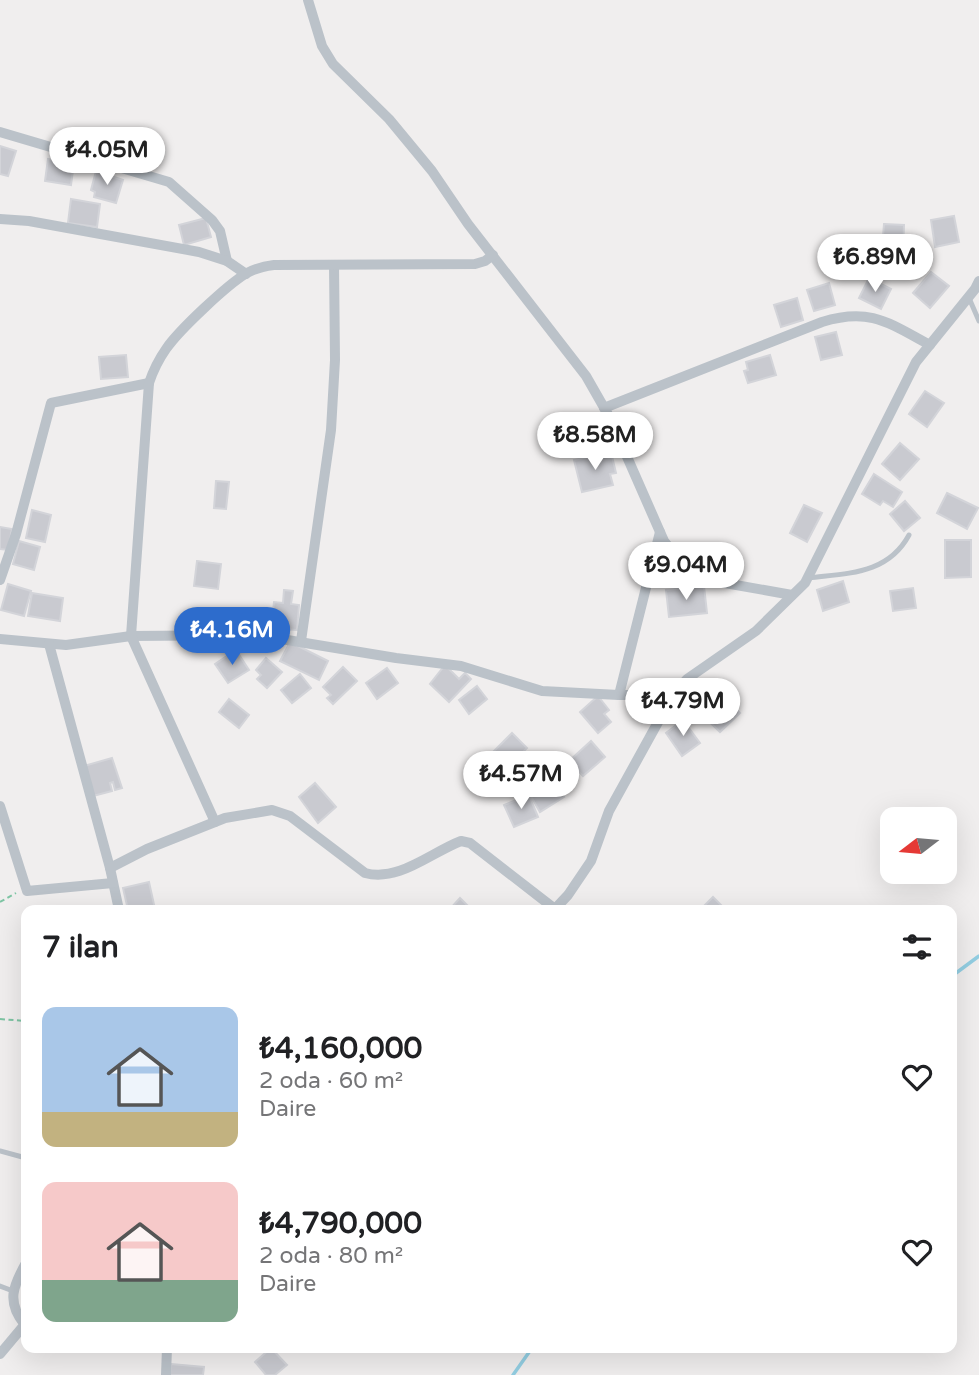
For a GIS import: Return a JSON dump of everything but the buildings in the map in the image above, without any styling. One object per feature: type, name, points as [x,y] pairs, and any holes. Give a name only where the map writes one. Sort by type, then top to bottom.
[{"type":"street","points":[[308,0],[322,46],[333,64],[389,119],[432,171],[468,224],[586,376],[604,408],[660,532],[676,558],[702,579],[792,595]]},
{"type":"street","points":[[0,132],[169,182],[212,220],[220,231],[227,261]]},
{"type":"street","points":[[0,219],[29,221],[199,252],[227,261],[246,274]]},
{"type":"street","points":[[215,822],[131,636],[149,383],[159,360],[173,340],[246,274],[274,265],[475,264],[493,255]]},
{"type":"street","points":[[300,641],[331,430],[335,360],[334,264]]},
{"type":"street","points":[[557,905],[574,886],[590,860],[608,811],[673,695],[687,680],[756,631],[807,578],[916,362],[979,281]]},
{"type":"street","points":[[604,408],[822,322],[841,317],[881,319],[930,345]]},
{"type":"street","points":[[0,580],[16,534],[51,403],[149,383]]},
{"type":"street","points":[[619,695],[660,532]]},
{"type":"street","points":[[0,639],[66,645],[131,636],[257,635],[461,666],[542,691],[673,695]]},
{"type":"street","points":[[49,644],[118,905]]},
{"type":"street","points":[[0,806],[27,891],[113,883]]},
{"type":"street","points":[[110,868],[147,849],[215,822],[252,811],[272,810],[290,816],[365,873],[377,877],[393,874],[461,841],[470,844],[549,905]]},
{"type":"street","points":[[21,1272],[13,1291],[16,1310],[21,1317]]},
{"type":"street","points":[[0,1354],[21,1330]]},
{"type":"street","points":[[166,1375],[167,1353]]},
{"type":"lane","points":[[968,297],[979,321]]},
{"type":"lane","points":[[807,578],[872,569],[896,555],[909,535]]},
{"type":"lane","points":[[0,1151],[21,1157]]},
{"type":"lane","points":[[0,1286],[13,1291]]},
{"type":"path","points":[[0,902],[27,891]]},
{"type":"path","points":[[0,1019],[21,1021]]},
{"type":"waterway","points":[[957,972],[979,956]]},
{"type":"waterway","points":[[513,1375],[528,1353]]}]
